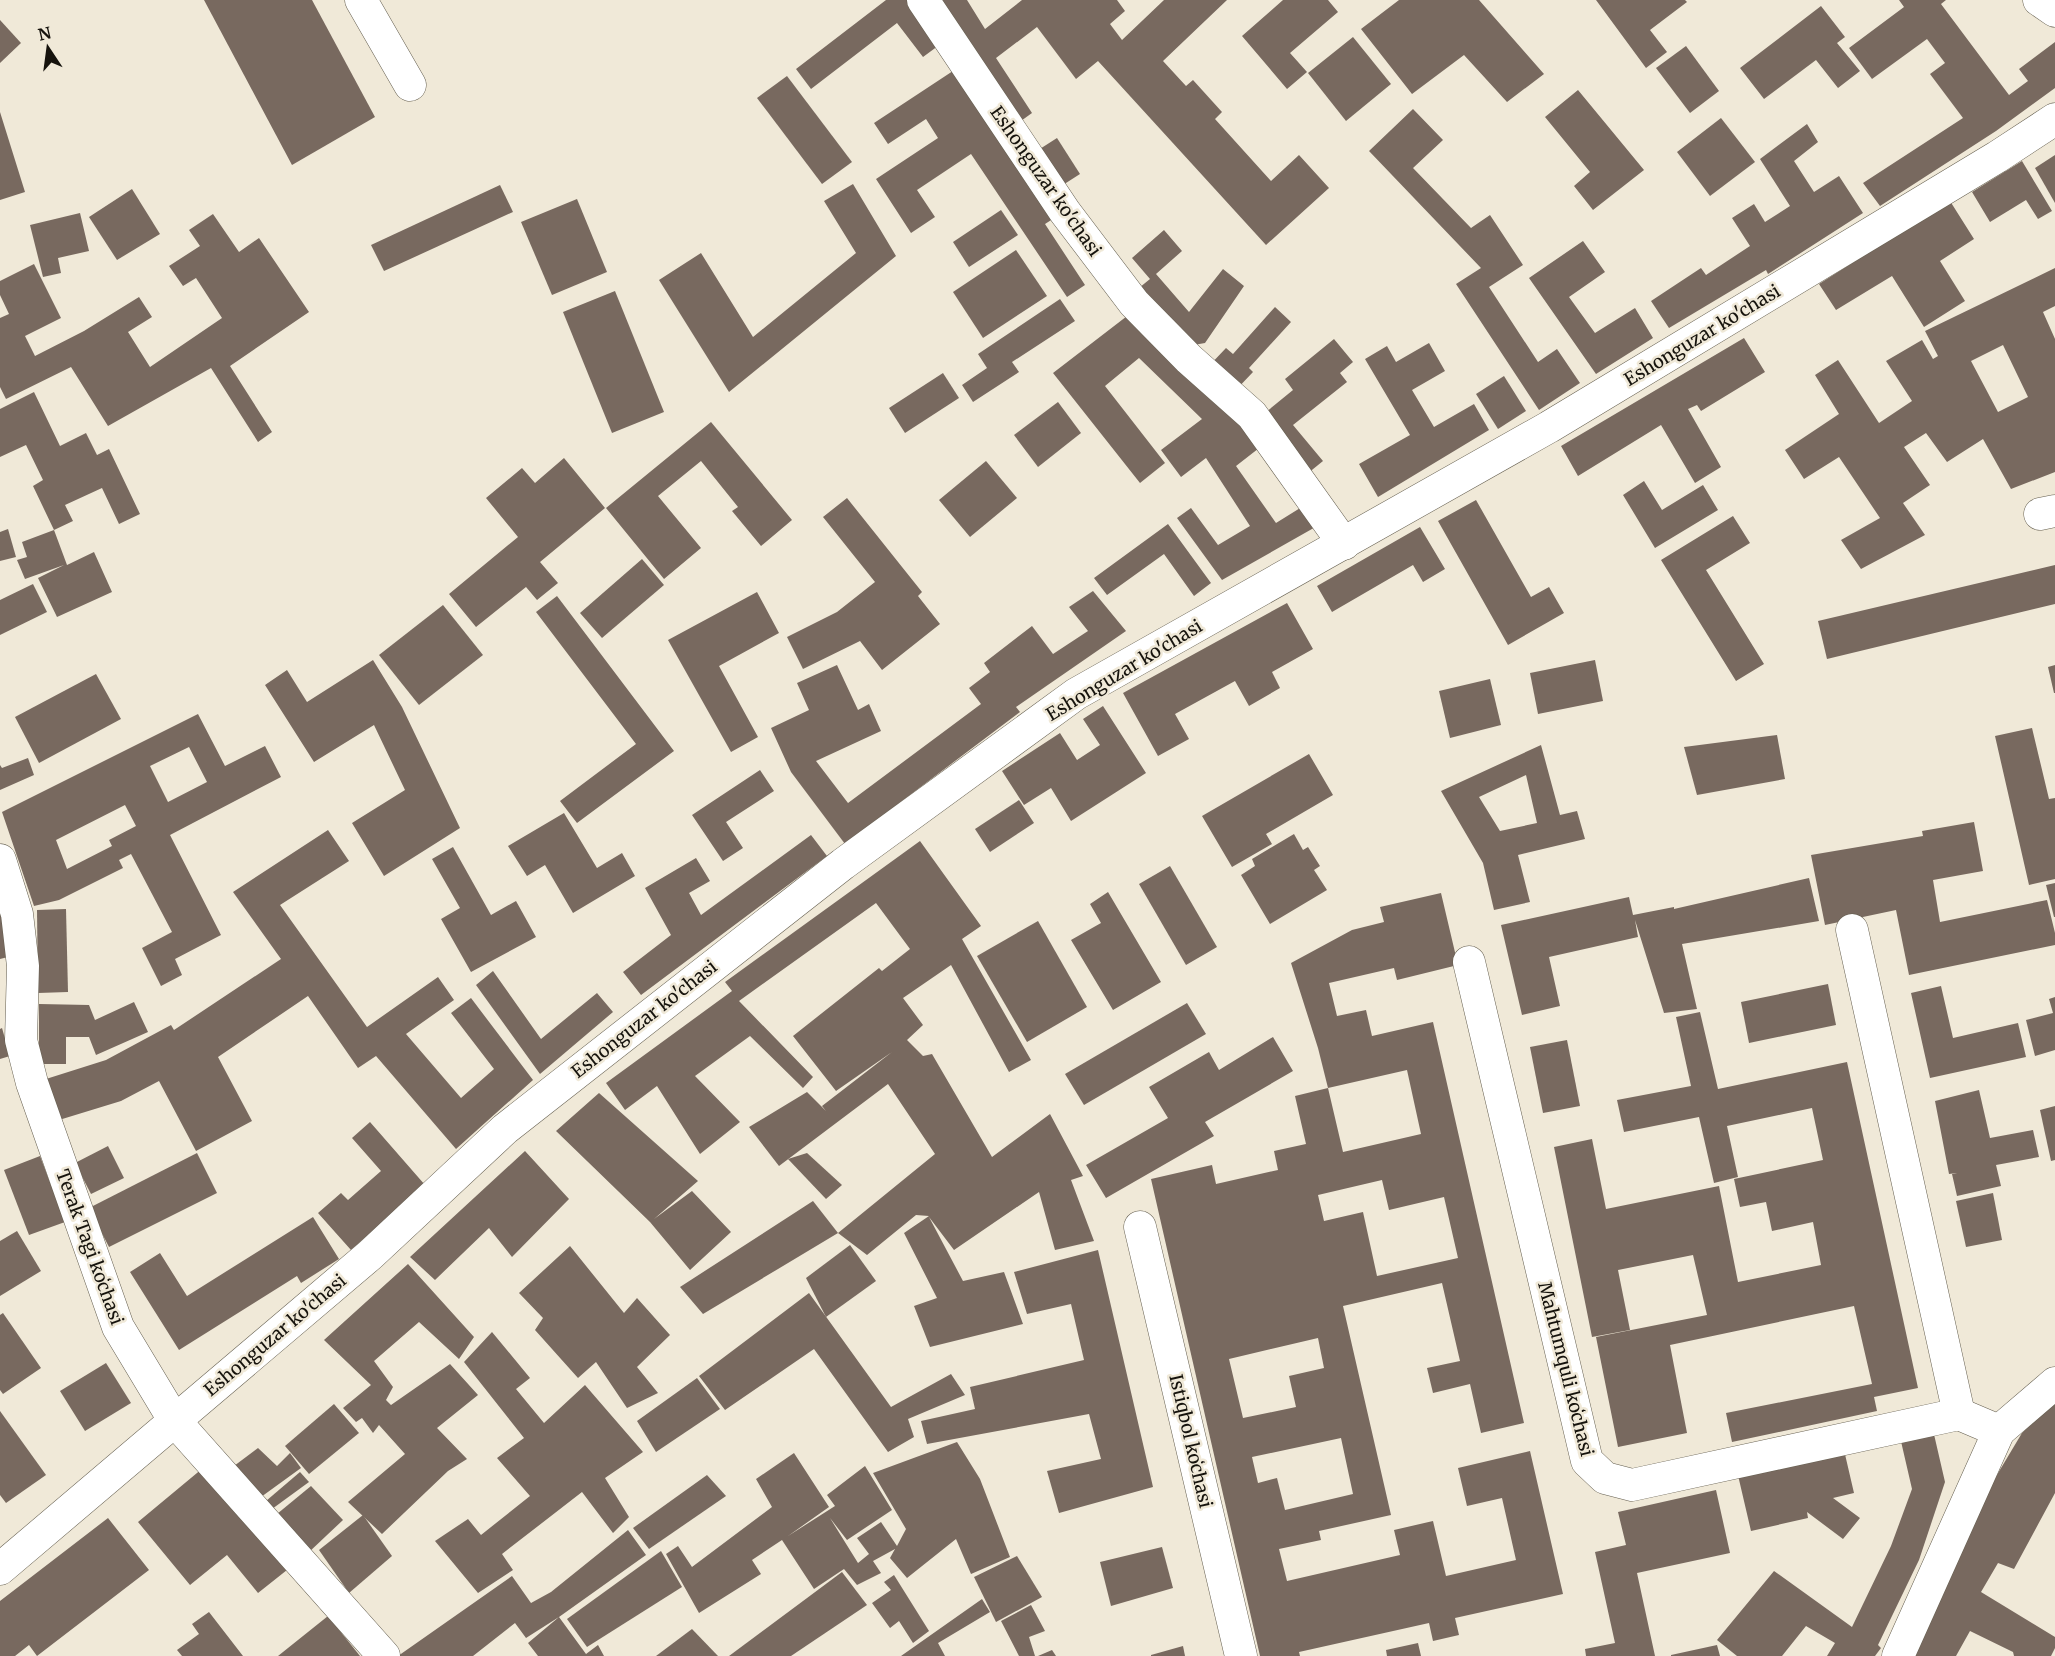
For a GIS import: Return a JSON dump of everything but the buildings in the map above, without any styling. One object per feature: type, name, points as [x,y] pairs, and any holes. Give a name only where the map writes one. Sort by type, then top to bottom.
[{"type":"street","points":[[361,0],[410,85]]},
{"type":"street","name":"Eshonguzar ko'chasi","points":[[923,0],[1065,212],[1134,303],[1189,359],[1252,415],[1344,544]]},
{"type":"street","points":[[2039,0],[2055,11]]},
{"type":"street","name":"Eshonguzar ko'chasi","points":[[0,1569],[370,1255],[505,1129],[946,786],[1076,694],[1559,421],[1997,157],[2055,119]]},
{"type":"street","name":"Terak Tagi koʻchasi","points":[[0,860],[17,914],[23,966],[21,1040],[32,1083],[118,1327],[174,1420],[384,1656]]},
{"type":"street","points":[[1852,930],[1959,1414],[1999,1431]]},
{"type":"street","name":"Mahtumquli koʻchasi","points":[[1469,962],[1587,1461],[1605,1478],[1632,1485],[1959,1414]]},
{"type":"street","name":"Istiqbol koʻchasi","points":[[1140,1227],[1241,1656]]},
{"type":"street","points":[[1898,1656],[1999,1431],[2055,1383]]}]
